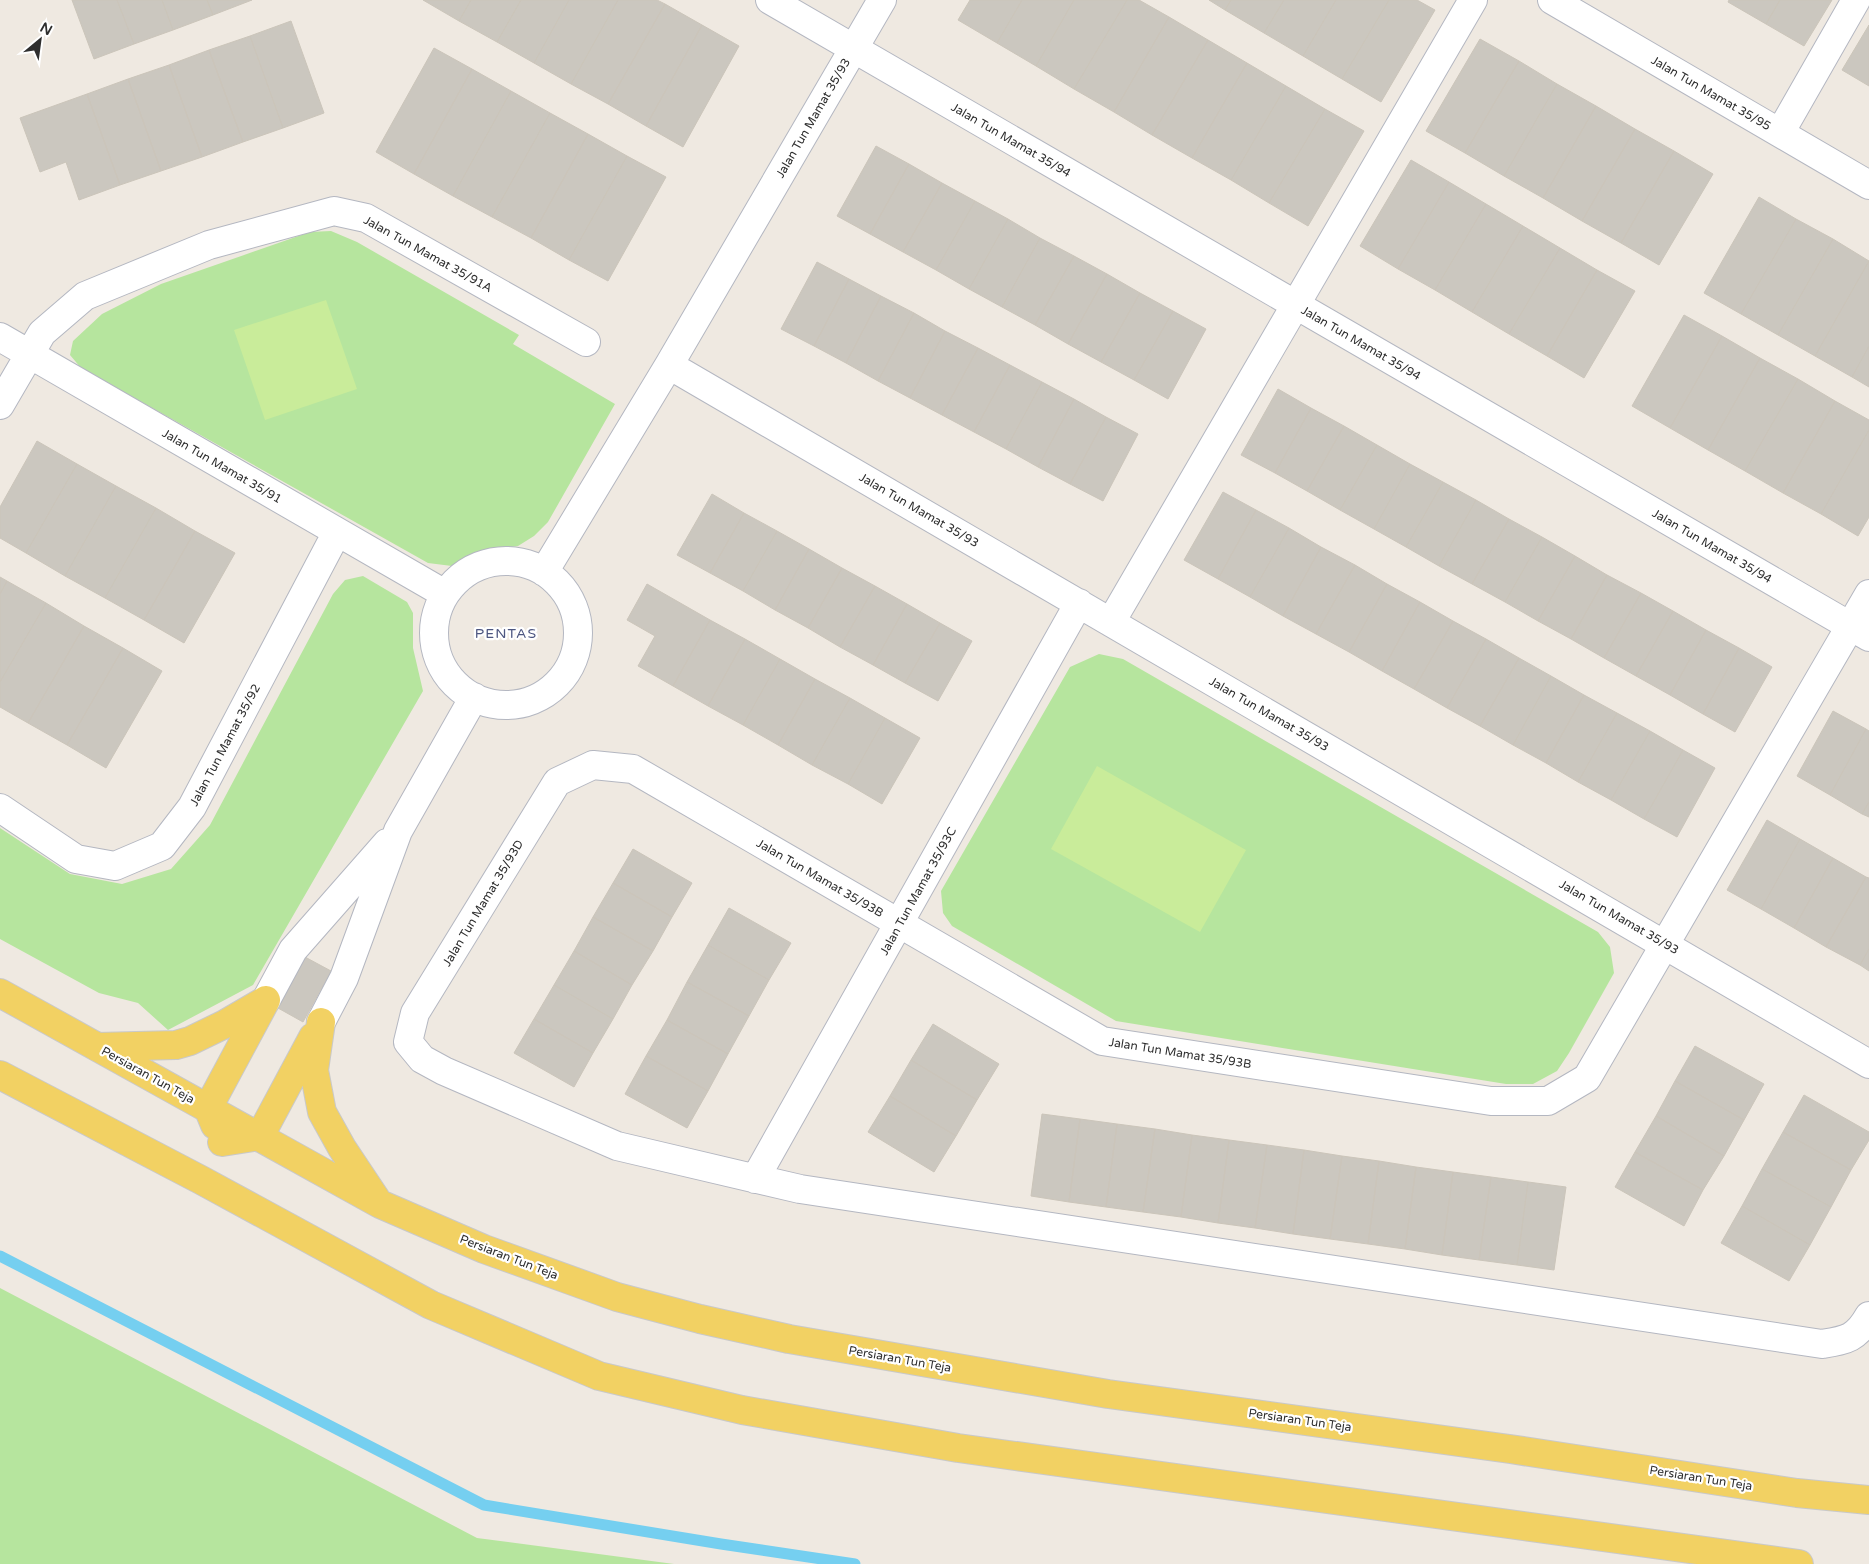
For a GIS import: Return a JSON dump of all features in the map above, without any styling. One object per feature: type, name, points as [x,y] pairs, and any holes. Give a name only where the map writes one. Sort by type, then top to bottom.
[{"type":"main road","name":"Persiaran Tun Teja","points":[[0,993],[380,1204],[484,1249],[616,1297],[700,1319],[790,1339],[1108,1394],[1510,1449],[1797,1493],[1869,1500]]},
{"type":"main road","points":[[97,1047],[176,1045],[190,1041],[225,1024],[266,1000]]},
{"type":"main road","points":[[222,1142],[208,1108],[266,1000]]},
{"type":"main road","points":[[222,1142],[260,1136],[321,1022]]},
{"type":"main road","points":[[321,1022],[314,1070],[322,1112],[342,1148],[380,1204]]},
{"type":"main road","points":[[0,1075],[201,1180],[432,1305],[599,1376],[742,1410],[958,1448],[1799,1564]]},
{"type":"main road","points":[[201,1180],[222,1142]]},
{"type":"street","points":[[770,0],[854,49]]},
{"type":"street","name":"Jalan Tun Mamat 35/93","points":[[544,572],[669,365],[882,0]]},
{"type":"street","points":[[1111,622],[1473,0]]},
{"type":"street","name":"Jalan Tun Mamat 35/95","points":[[1552,0],[1869,185]]},
{"type":"street","points":[[1780,133],[1856,0]]},
{"type":"street","name":"Jalan Tun Mamat 35/94","points":[[854,49],[1860,632]]},
{"type":"street","name":"Jalan Tun Mamat 35/91A","points":[[0,405],[42,333],[85,296],[209,245],[334,211],[366,218],[586,342]]},
{"type":"street","name":"Jalan Tun Mamat 35/91","points":[[0,337],[445,594]]},
{"type":"street","name":"Jalan Tun Mamat 35/93","points":[[669,365],[1869,1064]]},
{"type":"street","name":"Jalan Tun Mamat 35/92","points":[[0,808],[76,859],[115,866],[162,846],[192,807],[337,532]]},
{"type":"street","points":[[498,561],[529,564],[544,572],[559,584],[570,601],[577,619],[578,639],[574,658],[564,676],[550,690],[533,700],[514,704],[493,703],[474,697],[458,686],[445,670],[437,652],[434,632],[437,613],[445,594],[455,582],[468,572],[482,565],[498,561]]},
{"type":"street","name":"Jalan Tun Mamat 35/93B","points":[[593,765],[633,769],[1102,1041],[1492,1101],[1548,1101],[1587,1078],[1665,944],[1860,632],[1869,594]]},
{"type":"street","name":"Jalan Tun Mamat 35/93C","points":[[755,1179],[1079,604]]},
{"type":"street","points":[[321,1022],[344,978],[398,830],[474,697]]},
{"type":"street","name":"Jalan Tun Mamat 35/93D","points":[[593,765],[556,782],[415,1013],[408,1042],[422,1059],[444,1071],[617,1146],[755,1179]]},
{"type":"street","points":[[266,1000],[293,950],[398,830]]},
{"type":"street","points":[[755,1179],[800,1189],[1822,1344],[1848,1340],[1866,1321]]},
{"type":"green space","points":[[331,231],[357,242],[519,335],[513,344],[615,404],[548,522],[534,536],[518,546],[485,551],[452,566],[428,563],[81,368],[70,355],[73,341],[102,314],[161,284],[310,232]]},
{"type":"green space","points":[[326,300],[357,389],[265,420],[234,330]]},
{"type":"green space","points":[[363,576],[407,602],[413,613],[413,648],[423,691],[253,985],[168,1030],[138,1003],[99,993],[0,939],[0,828],[70,874],[122,884],[171,869],[210,825],[333,594],[345,580]]},
{"type":"green space","points":[[1099,654],[1123,659],[1598,932],[1610,947],[1614,973],[1557,1071],[1533,1084],[1506,1084],[1116,1021],[952,926],[943,913],[941,891],[1070,667]]},
{"type":"green space","points":[[1097,766],[1246,850],[1200,932],[1051,849]]},
{"type":"green space","points":[[0,1288],[477,1538],[674,1564],[0,1564]]},
{"type":"building","points":[[72,0],[117,0],[134,44],[94,59]]},
{"type":"building","points":[[117,0],[162,0],[173,30],[134,44]]},
{"type":"building","points":[[162,0],[207,0],[213,15],[173,30]]},
{"type":"building","points":[[207,0],[252,0],[213,15]]},
{"type":"building","points":[[423,0],[471,0],[459,21]]},
{"type":"building","points":[[471,0],[521,0],[497,42],[459,21]]},
{"type":"building","points":[[521,0],[569,0],[534,63],[497,42]]},
{"type":"building","points":[[569,0],[618,0],[571,84],[534,63]]},
{"type":"building","points":[[618,0],[657,0],[665,4],[608,104],[571,84]]},
{"type":"building","points":[[970,0],[1022,0],[997,43],[958,20]]},
{"type":"building","points":[[1022,0],[1074,0],[1036,66],[997,43]]},
{"type":"building","points":[[1074,0],[1127,0],[1074,89],[1036,66]]},
{"type":"building","points":[[1127,0],[1139,0],[1169,17],[1114,112],[1074,89]]},
{"type":"building","points":[[1209,0],[1231,0],[1225,10]]},
{"type":"building","points":[[1231,0],[1284,0],[1264,33],[1225,10]]},
{"type":"building","points":[[1284,0],[1336,0],[1303,56],[1264,33]]},
{"type":"building","points":[[1336,0],[1389,0],[1342,79],[1303,56]]},
{"type":"building","points":[[1389,0],[1417,0],[1435,10],[1381,102],[1342,79]]},
{"type":"building","points":[[1729,0],[1780,0],[1766,24],[1728,2]]},
{"type":"building","points":[[1780,0],[1832,0],[1804,46],[1766,24]]},
{"type":"building","points":[[665,4],[702,25],[646,126],[608,104]]},
{"type":"building","points":[[1169,17],[1208,40],[1152,135],[1114,112]]},
{"type":"building","points":[[291,21],[324,113],[283,128],[250,36]]},
{"type":"building","points":[[702,25],[739,46],[683,147],[646,126]]},
{"type":"building","points":[[1869,25],[1869,86],[1842,70]]},
{"type":"building","points":[[250,36],[283,128],[243,142],[209,50]]},
{"type":"building","points":[[1480,39],[1519,61],[1465,153],[1426,131]]},
{"type":"building","points":[[1208,40],[1247,63],[1192,158],[1152,135]]},
{"type":"building","points":[[434,48],[472,69],[414,174],[376,152]]},
{"type":"building","points":[[209,50],[243,142],[202,157],[169,65]]},
{"type":"building","points":[[1519,61],[1557,84],[1504,176],[1465,153]]},
{"type":"building","points":[[1247,63],[1286,86],[1231,180],[1192,158]]},
{"type":"building","points":[[169,65],[202,157],[161,171],[128,79]]},
{"type":"building","points":[[472,69],[511,91],[453,196],[414,174]]},
{"type":"building","points":[[128,79],[161,171],[120,185],[87,94]]},
{"type":"building","points":[[1557,84],[1596,106],[1543,198],[1504,176]]},
{"type":"building","points":[[1286,86],[1325,109],[1269,203],[1231,180]]},
{"type":"building","points":[[511,91],[550,113],[492,217],[453,196]]},
{"type":"building","points":[[87,94],[120,185],[79,200],[66,162],[40,172],[20,118]]},
{"type":"building","points":[[1596,106],[1635,129],[1582,221],[1543,198]]},
{"type":"building","points":[[1325,109],[1364,131],[1308,226],[1269,203]]},
{"type":"building","points":[[550,113],[588,134],[531,238],[492,217]]},
{"type":"building","points":[[1635,129],[1674,151],[1621,243],[1582,221]]},
{"type":"building","points":[[588,134],[627,156],[569,260],[531,238]]},
{"type":"building","points":[[876,146],[909,164],[870,234],[837,216]]},
{"type":"building","points":[[1674,151],[1713,174],[1659,265],[1621,243]]},
{"type":"building","points":[[627,156],[666,177],[608,281],[569,260]]},
{"type":"building","points":[[1411,160],[1449,182],[1398,269],[1360,246]]},
{"type":"building","points":[[909,164],[942,183],[903,252],[870,234]]},
{"type":"building","points":[[1449,182],[1486,204],[1435,290],[1398,269]]},
{"type":"building","points":[[942,183],[975,201],[936,270],[903,252]]},
{"type":"building","points":[[1759,197],[1796,219],[1741,314],[1704,293]]},
{"type":"building","points":[[975,201],[1008,219],[969,289],[936,270]]},
{"type":"building","points":[[1486,204],[1523,226],[1472,312],[1435,290]]},
{"type":"building","points":[[1008,219],[1040,238],[1002,307],[969,289]]},
{"type":"building","points":[[1796,219],[1833,239],[1778,335],[1741,314]]},
{"type":"building","points":[[1523,226],[1560,248],[1509,334],[1472,312]]},
{"type":"building","points":[[1040,238],[1074,256],[1035,325],[1002,307]]},
{"type":"building","points":[[1833,239],[1869,261],[1815,356],[1778,335]]},
{"type":"building","points":[[1560,248],[1597,270],[1547,356],[1509,334]]},
{"type":"building","points":[[1074,256],[1107,274],[1068,344],[1035,325]]},
{"type":"building","points":[[1869,261],[1869,346],[1852,377],[1815,356]]},
{"type":"building","points":[[817,262],[849,279],[814,346],[781,329]]},
{"type":"building","points":[[1597,270],[1635,291],[1584,378],[1547,356]]},
{"type":"building","points":[[1107,274],[1140,293],[1101,362],[1068,344]]},
{"type":"building","points":[[849,279],[881,296],[846,363],[814,346]]},
{"type":"building","points":[[1140,293],[1173,311],[1134,380],[1101,362]]},
{"type":"building","points":[[881,296],[914,313],[878,381],[846,363]]},
{"type":"building","points":[[1173,311],[1206,329],[1168,399],[1134,380]]},
{"type":"building","points":[[914,313],[945,331],[910,398],[878,381]]},
{"type":"building","points":[[1684,315],[1722,336],[1670,428],[1632,406]]},
{"type":"building","points":[[945,331],[978,348],[942,415],[910,398]]},
{"type":"building","points":[[1722,336],[1760,358],[1708,450],[1670,428]]},
{"type":"building","points":[[1869,346],[1869,387],[1852,377]]},
{"type":"building","points":[[978,348],[1010,365],[974,432],[942,415]]},
{"type":"building","points":[[1760,358],[1798,379],[1745,471],[1708,450]]},
{"type":"building","points":[[1010,365],[1042,382],[1006,449],[974,432]]},
{"type":"building","points":[[1798,379],[1835,401],[1783,493],[1745,471]]},
{"type":"building","points":[[1042,382],[1074,399],[1038,467],[1006,449]]},
{"type":"building","points":[[1278,389],[1311,408],[1275,473],[1241,455]]},
{"type":"building","points":[[1074,399],[1106,417],[1070,484],[1038,467]]},
{"type":"building","points":[[1835,401],[1869,420],[1869,430],[1821,514],[1783,493]]},
{"type":"building","points":[[1311,408],[1344,426],[1307,491],[1275,473]]},
{"type":"building","points":[[1106,417],[1138,434],[1103,501],[1070,484]]},
{"type":"building","points":[[1344,426],[1377,445],[1340,510],[1307,491]]},
{"type":"building","points":[[1869,430],[1869,517],[1858,536],[1821,514]]},
{"type":"building","points":[[37,441],[77,464],[26,553],[0,538],[0,507]]},
{"type":"building","points":[[1377,445],[1410,464],[1374,529],[1340,510]]},
{"type":"building","points":[[77,464],[116,486],[65,576],[26,553]]},
{"type":"building","points":[[1410,464],[1443,482],[1406,547],[1374,529]]},
{"type":"building","points":[[1443,482],[1476,500],[1439,566],[1406,547]]},
{"type":"building","points":[[116,486],[156,508],[105,598],[65,576]]},
{"type":"building","points":[[1223,492],[1256,510],[1218,579],[1184,560]]},
{"type":"building","points":[[712,494],[744,513],[710,573],[677,555]]},
{"type":"building","points":[[1476,500],[1509,519],[1472,584],[1439,566]]},
{"type":"building","points":[[156,508],[195,531],[144,620],[105,598]]},
{"type":"building","points":[[1256,510],[1289,528],[1250,597],[1218,579]]},
{"type":"building","points":[[744,513],[777,531],[743,591],[710,573]]},
{"type":"building","points":[[1509,519],[1542,537],[1505,602],[1472,584]]},
{"type":"building","points":[[1289,528],[1321,547],[1283,616],[1250,597]]},
{"type":"building","points":[[195,531],[235,553],[184,643],[144,620]]},
{"type":"building","points":[[777,531],[809,549],[775,610],[743,591]]},
{"type":"building","points":[[1542,537],[1575,556],[1538,621],[1505,602]]},
{"type":"building","points":[[1321,547],[1355,565],[1316,634],[1283,616]]},
{"type":"building","points":[[809,549],[842,568],[808,628],[775,610]]},
{"type":"building","points":[[1575,556],[1607,575],[1571,639],[1538,621]]},
{"type":"building","points":[[1355,565],[1387,584],[1349,652],[1316,634]]},
{"type":"building","points":[[842,568],[875,586],[840,647],[808,628]]},
{"type":"building","points":[[1607,575],[1641,593],[1604,658],[1571,639]]},
{"type":"building","points":[[0,577],[7,581],[0,594]]},
{"type":"building","points":[[7,581],[46,603],[0,682],[0,594]]},
{"type":"building","points":[[647,584],[710,620],[673,686],[638,666],[655,636],[627,620]]},
{"type":"building","points":[[1387,584],[1420,602],[1382,671],[1349,652]]},
{"type":"building","points":[[875,586],[907,604],[873,665],[840,647]]},
{"type":"building","points":[[1641,593],[1673,611],[1636,676],[1604,658]]},
{"type":"building","points":[[1420,602],[1453,621],[1414,689],[1382,671]]},
{"type":"building","points":[[46,603],[84,626],[28,723],[0,707],[0,682]]},
{"type":"building","points":[[907,604],[940,623],[905,683],[873,665]]},
{"type":"building","points":[[1673,611],[1706,630],[1670,695],[1636,676]]},
{"type":"building","points":[[710,620],[745,639],[708,706],[673,686]]},
{"type":"building","points":[[1453,621],[1486,639],[1447,708],[1414,689]]},
{"type":"building","points":[[940,623],[972,641],[938,701],[905,683]]},
{"type":"building","points":[[84,626],[123,648],[67,745],[28,723]]},
{"type":"building","points":[[1706,630],[1739,648],[1703,714],[1670,695]]},
{"type":"building","points":[[745,639],[780,659],[743,725],[708,706]]},
{"type":"building","points":[[1486,639],[1519,658],[1480,726],[1447,708]]},
{"type":"building","points":[[123,648],[162,671],[106,768],[67,745]]},
{"type":"building","points":[[1739,648],[1772,667],[1735,732],[1703,714]]},
{"type":"building","points":[[1519,658],[1551,676],[1513,745],[1480,726]]},
{"type":"building","points":[[780,659],[815,679],[778,745],[743,725]]},
{"type":"building","points":[[1551,676],[1584,695],[1546,763],[1513,745]]},
{"type":"building","points":[[815,679],[850,698],[812,765],[778,745]]},
{"type":"building","points":[[1584,695],[1617,713],[1578,782],[1546,763]]},
{"type":"building","points":[[850,698],[885,718],[848,784],[812,765]]},
{"type":"building","points":[[1833,711],[1866,729],[1830,795],[1797,776]]},
{"type":"building","points":[[1617,713],[1650,731],[1611,800],[1578,782]]},
{"type":"building","points":[[885,718],[920,738],[882,804],[848,784]]},
{"type":"building","points":[[1866,729],[1869,731],[1869,802],[1862,814],[1830,795]]},
{"type":"building","points":[[1650,731],[1683,750],[1644,819],[1611,800]]},
{"type":"building","points":[[1683,750],[1715,768],[1677,837],[1644,819]]},
{"type":"building","points":[[1869,802],[1869,817],[1862,814]]},
{"type":"building","points":[[1767,820],[1800,839],[1761,909],[1727,890]]},
{"type":"building","points":[[1800,839],[1833,858],[1794,928],[1761,909]]},
{"type":"building","points":[[633,849],[692,883],[672,917],[613,883]]},
{"type":"building","points":[[1833,858],[1866,877],[1826,947],[1794,928]]},
{"type":"building","points":[[1866,877],[1869,878],[1869,949],[1860,965],[1826,947]]},
{"type":"building","points":[[613,883],[672,917],[653,951],[593,917]]},
{"type":"building","points":[[729,908],[791,943],[769,980],[708,945]]},
{"type":"building","points":[[593,917],[653,951],[632,985],[574,951]]},
{"type":"building","points":[[708,945],[769,980],[749,1016],[687,982]]},
{"type":"building","points":[[1869,949],[1869,971],[1860,965]]},
{"type":"building","points":[[574,951],[632,985],[613,1019],[554,985]]},
{"type":"building","points":[[305,957],[331,971],[303,1022],[278,1008]]},
{"type":"building","points":[[687,982],[749,1016],[728,1054],[667,1020]]},
{"type":"building","points":[[554,985],[613,1019],[593,1053],[534,1019]]},
{"type":"building","points":[[534,1019],[593,1053],[574,1087],[514,1053]]},
{"type":"building","points":[[667,1020],[728,1054],[708,1091],[646,1056]]},
{"type":"building","points":[[933,1024],[999,1064],[977,1100],[911,1060]]},
{"type":"building","points":[[1695,1046],[1764,1084],[1744,1120],[1675,1081]]},
{"type":"building","points":[[646,1056],[708,1091],[687,1128],[625,1094]]},
{"type":"building","points":[[911,1060],[977,1100],[956,1136],[890,1096]]},
{"type":"building","points":[[1675,1081],[1744,1120],[1724,1156],[1656,1116]]},
{"type":"building","points":[[1804,1095],[1869,1132],[1869,1140],[1851,1170],[1783,1132]]},
{"type":"building","points":[[890,1096],[956,1136],[934,1172],[868,1132]]},
{"type":"building","points":[[1042,1114],[1080,1119],[1069,1202],[1031,1196]]},
{"type":"building","points":[[1656,1116],[1724,1156],[1703,1190],[1635,1152]]},
{"type":"building","points":[[1080,1119],[1117,1124],[1106,1207],[1069,1202]]},
{"type":"building","points":[[1117,1124],[1155,1129],[1143,1212],[1106,1207]]},
{"type":"building","points":[[1155,1129],[1192,1135],[1181,1217],[1143,1212]]},
{"type":"building","points":[[1783,1132],[1851,1170],[1831,1207],[1762,1169]]},
{"type":"building","points":[[1192,1135],[1229,1140],[1218,1223],[1181,1217]]},
{"type":"building","points":[[1229,1140],[1267,1145],[1255,1228],[1218,1223]]},
{"type":"building","points":[[1267,1145],[1304,1150],[1293,1234],[1255,1228]]},
{"type":"building","points":[[1304,1150],[1342,1156],[1330,1239],[1293,1234]]},
{"type":"building","points":[[1635,1152],[1703,1190],[1684,1226],[1615,1187]]},
{"type":"building","points":[[1342,1156],[1379,1161],[1368,1244],[1330,1239]]},
{"type":"building","points":[[1379,1161],[1416,1167],[1405,1249],[1368,1244]]},
{"type":"building","points":[[1416,1167],[1453,1172],[1442,1255],[1405,1249]]},
{"type":"building","points":[[1762,1169],[1831,1207],[1810,1245],[1742,1206]]},
{"type":"building","points":[[1453,1172],[1491,1177],[1479,1260],[1442,1255]]},
{"type":"building","points":[[1491,1177],[1528,1182],[1517,1265],[1479,1260]]},
{"type":"building","points":[[1528,1182],[1566,1187],[1554,1270],[1517,1265]]},
{"type":"building","points":[[1742,1206],[1810,1245],[1789,1281],[1721,1243]]},
{"type":"waterway","points":[[0,1256],[484,1505],[855,1564]]},
{"type":"district","name":"PENTAS","points":[[506,633]]}]
